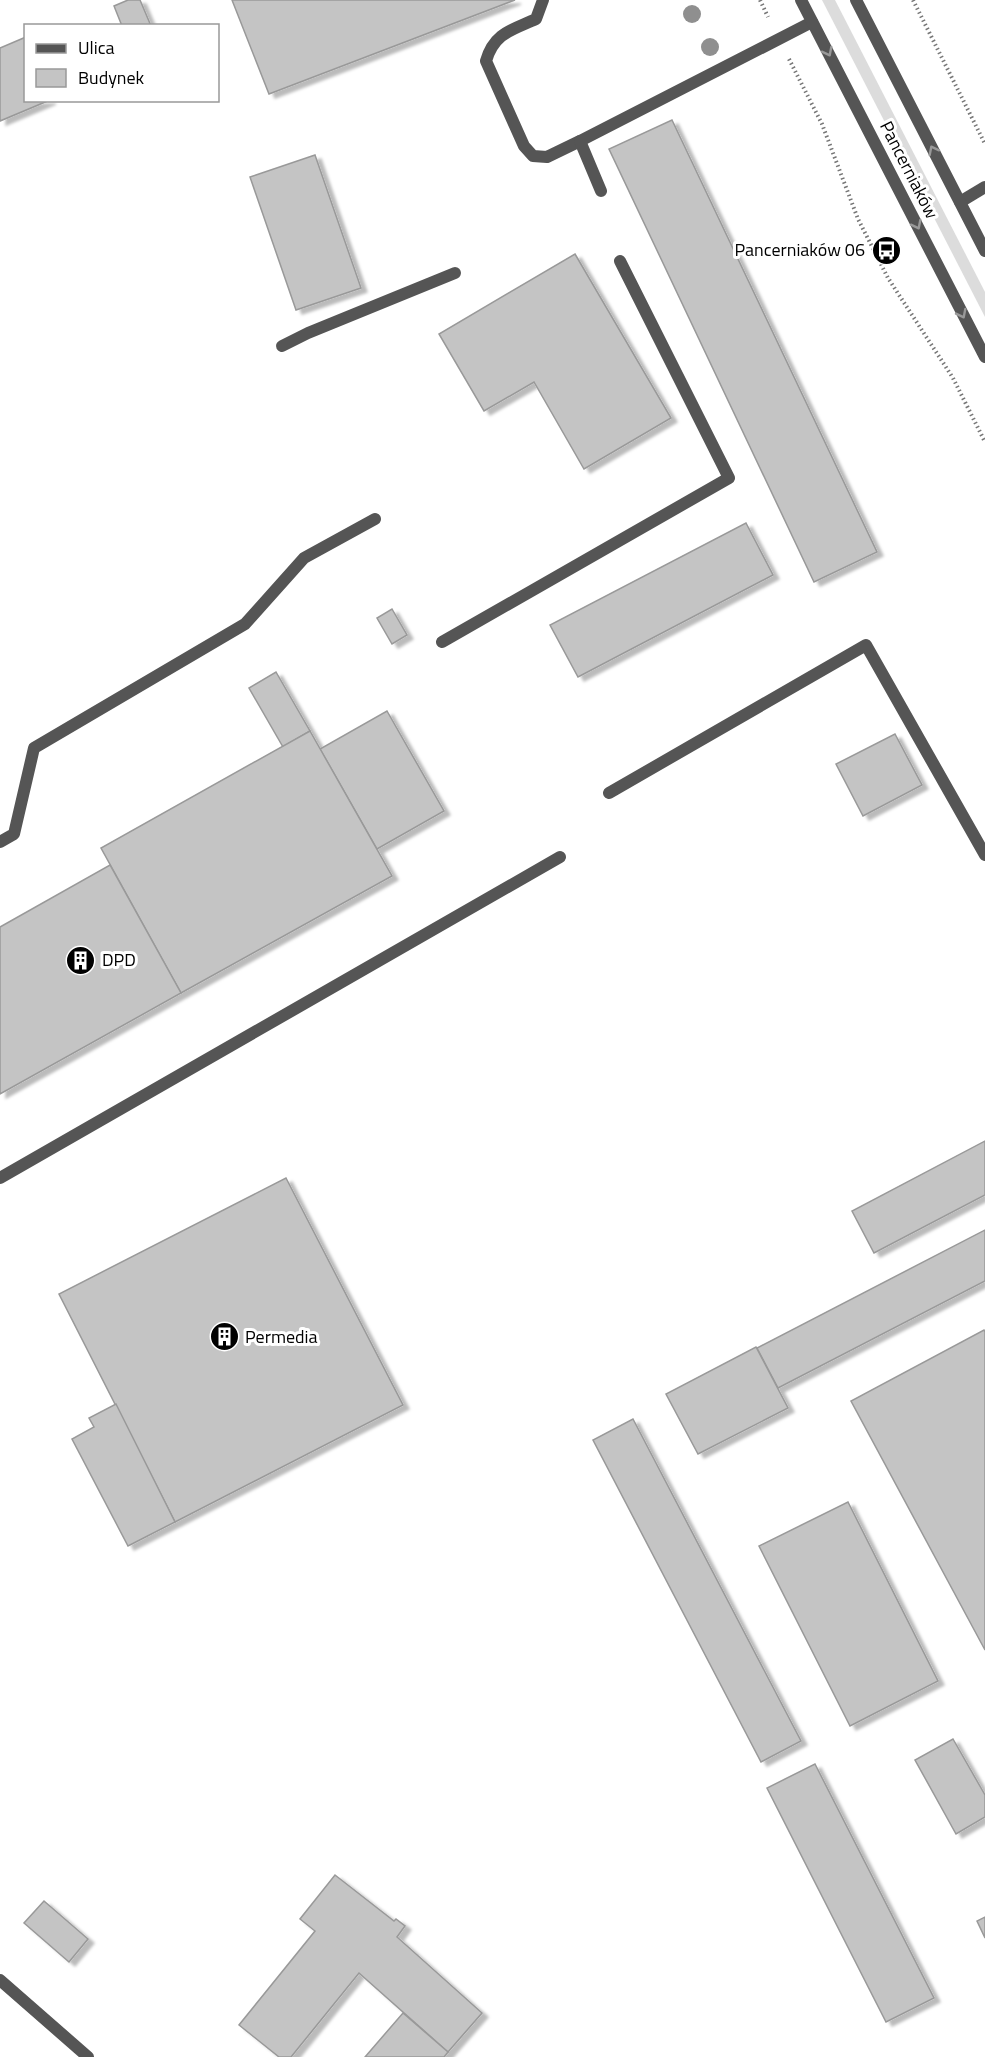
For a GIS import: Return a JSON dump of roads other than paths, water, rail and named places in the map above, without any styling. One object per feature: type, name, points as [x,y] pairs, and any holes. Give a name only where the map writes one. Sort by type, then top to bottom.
[{"type":"street","points":[[543,0],[536,19],[499,36],[490,46],[486,61],[524,146],[533,156],[547,157],[812,21]]},
{"type":"street","name":"Pancerniaków","points":[[801,0],[985,357]]},
{"type":"street","name":"Pancerniaków","points":[[856,0],[985,251]]},
{"type":"street","points":[[580,141],[601,191]]},
{"type":"street","points":[[960,202],[985,187]]},
{"type":"street","points":[[442,642],[729,478],[620,261]]},
{"type":"street","points":[[282,346],[308,333],[454,273]]},
{"type":"street","points":[[0,842],[14,834],[34,748],[245,624],[304,558],[375,519]]},
{"type":"street","points":[[609,794],[866,645],[985,855]]},
{"type":"street","points":[[0,1178],[560,858]]},
{"type":"street","points":[[0,1980],[88,2057]]},
{"type":"place","name":"Pancerniaków 06","points":[[886,250]]},
{"type":"place","name":"DPD","points":[[81,960]]},
{"type":"place","name":"Permedia","points":[[224,1337]]}]
